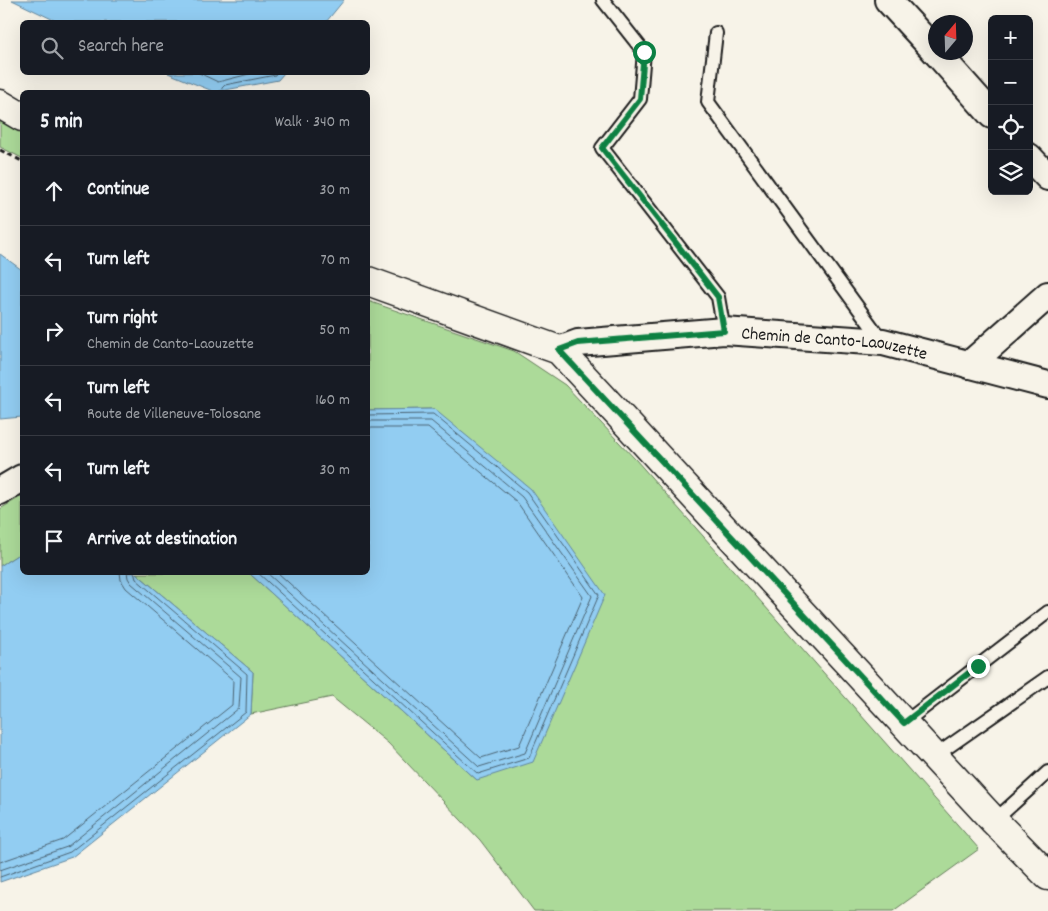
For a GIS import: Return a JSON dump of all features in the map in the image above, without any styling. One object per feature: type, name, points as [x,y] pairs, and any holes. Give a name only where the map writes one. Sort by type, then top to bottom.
[{"type":"street","points":[[888,0],[928,43]]},
{"type":"street","points":[[943,60],[988,110]]},
{"type":"street","points":[[0,104],[20,116]]},
{"type":"street","points":[[1033,160],[1048,177]]},
{"type":"street","points":[[370,282],[559,350],[1048,876]]},
{"type":"street","points":[[969,365],[1048,296]]},
{"type":"street","name":"Chemin de Canto-Laouzette","points":[[559,350],[578,343],[724,331],[884,342],[1048,385]]},
{"type":"street","points":[[0,491],[20,479]]},
{"type":"lane","points":[[603,0],[644,52],[640,99],[602,148],[718,297],[724,331]]},
{"type":"lane","points":[[716,33],[708,102],[884,342]]},
{"type":"lane","points":[[904,723],[1048,612]]},
{"type":"lane","points":[[935,756],[1048,677]]},
{"type":"lane","points":[[994,820],[1048,772]]},
{"type":"path","points":[[0,150],[20,160]]},
{"type":"green space","points":[[0,118],[20,128],[20,157],[0,147]]},
{"type":"green space","points":[[370,302],[514,351],[565,385],[636,460],[979,849],[893,911],[534,911],[480,840],[388,743],[332,697],[251,714],[253,672],[138,575],[251,575],[477,780],[434,409],[370,410]]},
{"type":"green space","points":[[20,497],[20,553],[0,566],[0,509]]},
{"type":"water","points":[[12,0],[344,0],[328,20],[54,20]]},
{"type":"water","points":[[173,75],[282,75],[278,80],[226,90],[210,90]]},
{"type":"water","points":[[0,254],[20,269],[20,417],[0,419]]},
{"type":"water","points":[[434,409],[531,489],[605,595],[533,762],[477,780],[251,575],[370,575],[370,410]]},
{"type":"water","points":[[20,553],[20,575],[138,575],[253,672],[251,714],[72,857],[0,882],[0,566]]},
{"type":"route","points":[[644,52],[640,99],[602,148],[718,297],[724,331],[578,343],[559,350],[904,723],[978,666]]}]
